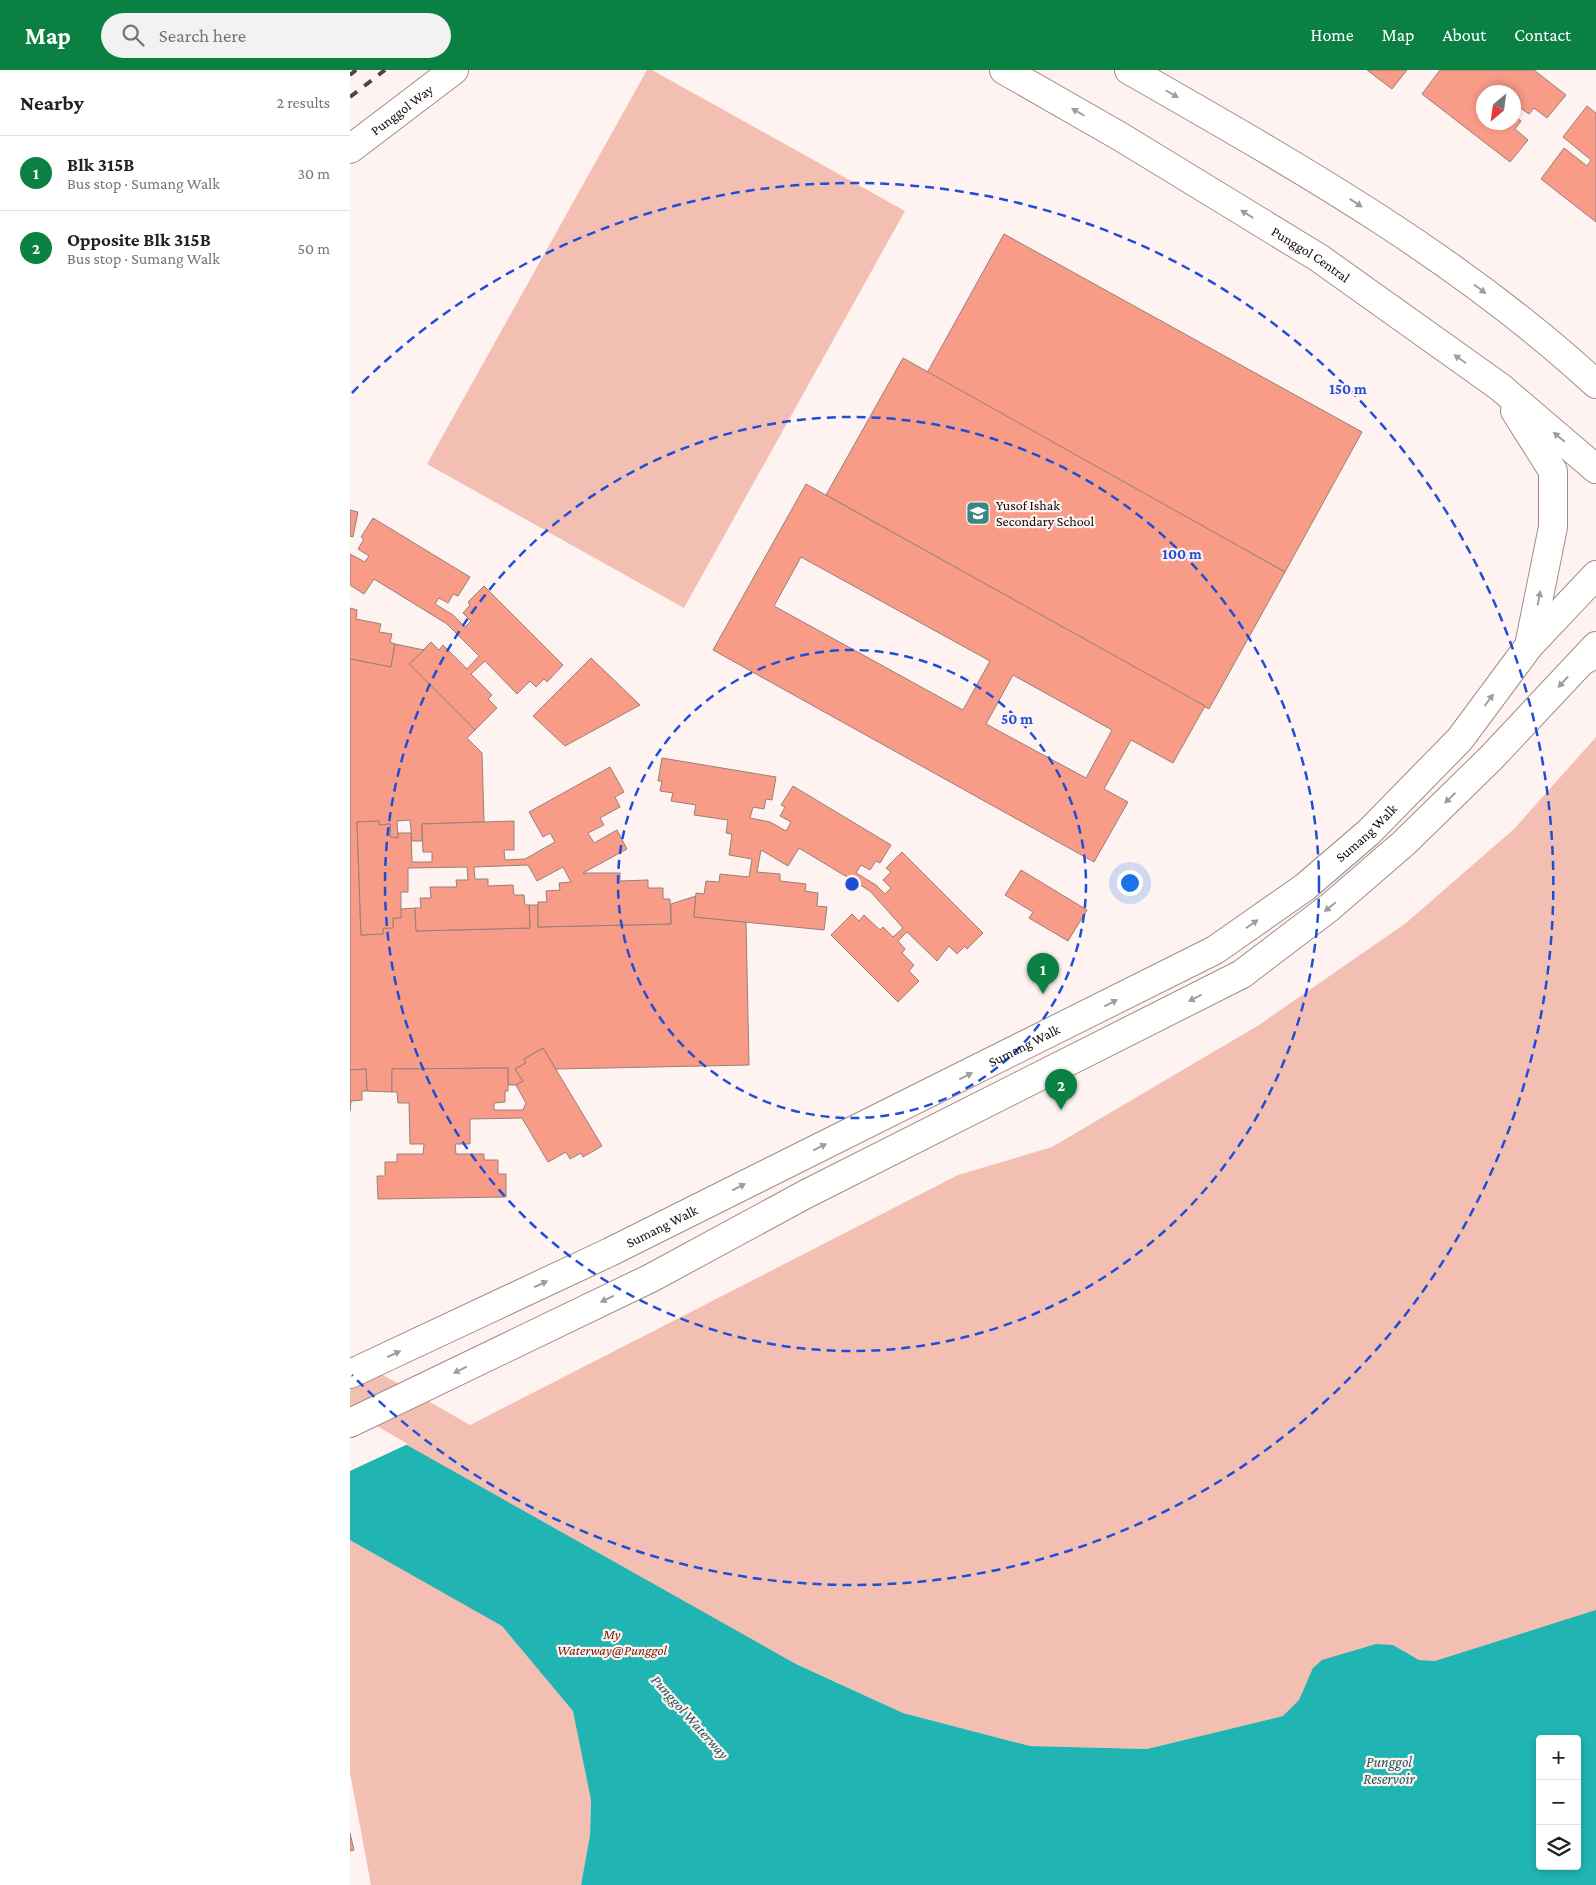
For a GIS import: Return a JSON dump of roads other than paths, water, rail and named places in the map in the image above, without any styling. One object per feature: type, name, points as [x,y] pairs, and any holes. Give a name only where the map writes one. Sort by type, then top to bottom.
[{"type":"street","name":"Punggol Way","points":[[350,150],[454,70]]},
{"type":"street","name":"Punggol Central","points":[[1004,70],[1121,136],[1319,258],[1500,387],[1596,469]]},
{"type":"street","points":[[1129,70],[1315,176],[1442,260],[1553,344],[1596,384]]},
{"type":"street","points":[[1553,344],[1596,356]]},
{"type":"street","points":[[1500,387],[1553,471],[1553,527],[1530,646]]},
{"type":"street","name":"Sumang Walk","points":[[350,1374],[610,1252],[1215,950],[1305,887],[1369,832],[1460,739],[1530,646],[1596,575]]},
{"type":"street","points":[[350,1423],[651,1278],[806,1194],[1242,974],[1330,907],[1404,843],[1491,758],[1592,653]]},
{"type":"water","points":[[350,1413],[794,1663],[903,1713],[1030,1746],[1147,1749],[1283,1716],[1299,1700],[1313,1668],[1322,1660],[1376,1644],[1393,1645],[1419,1660],[1435,1661],[1596,1610],[1596,1885],[581,1885],[590,1835],[591,1800],[573,1711],[502,1626],[350,1540]]},
{"type":"railway","points":[[350,75],[356,70]]},
{"type":"railway","points":[[350,97],[385,70]]},
{"type":"place","name":"Yusof Ishak Secondary School","points":[[978,513]]},
{"type":"place","name":"Blk 315B","points":[[1043,994]]},
{"type":"place","name":"Opposite Blk 315B","points":[[1061,1110]]},
{"type":"park label","name":"My Waterway@Punggol","points":[[612,1642]]},
{"type":"water label","name":"Punggol Waterway","points":[[690,1717]]},
{"type":"water label","name":"Punggol Reservoir","points":[[1389,1770]]}]
